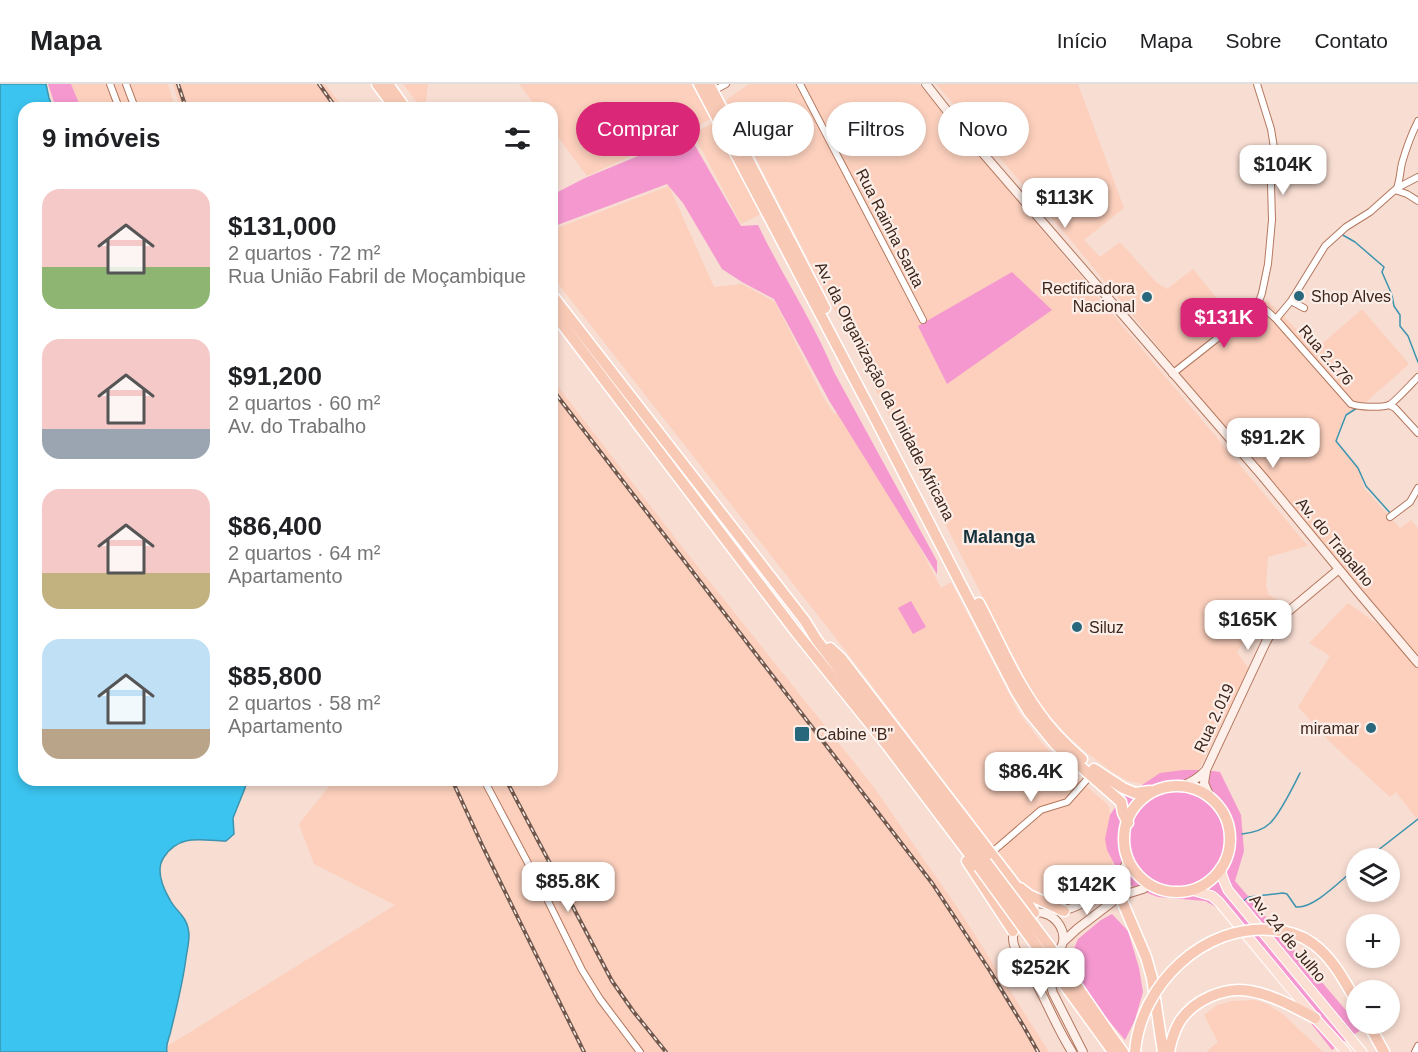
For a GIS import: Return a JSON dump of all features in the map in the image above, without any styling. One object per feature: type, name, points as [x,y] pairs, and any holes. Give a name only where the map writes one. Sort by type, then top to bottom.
[{"type":"highway","points":[[377,84],[390,102]]},
{"type":"highway","points":[[388,84],[401,102]]},
{"type":"highway","points":[[699,84],[709,90]]},
{"type":"highway","name":"Av. da Organização da Unidade Africana","points":[[709,90],[1016,692],[1056,745],[1121,802],[1128,823]]},
{"type":"highway","name":"Av. da Organização da Unidade Africana","points":[[709,90],[1014,671],[1037,710],[1065,742],[1096,771],[1110,781],[1136,793],[1150,791]]},
{"type":"highway","points":[[558,303],[805,621],[816,639],[985,861],[1109,1040],[1123,1052]]},
{"type":"highway","points":[[558,319],[796,632],[985,861],[1029,895],[1064,911]]},
{"type":"highway","points":[[796,632],[821,672],[969,863],[1013,932]]},
{"type":"highway","points":[[1163,786],[1182,786],[1197,790],[1220,808],[1227,823],[1229,835],[1226,858],[1220,868],[1192,890],[1180,892],[1160,890],[1133,869],[1128,860],[1126,842],[1128,823],[1139,801],[1150,791],[1163,786]]},
{"type":"highway","points":[[1013,882],[1039,913]]},
{"type":"highway","points":[[1120,896],[1146,957],[1152,978],[1163,1052]]},
{"type":"highway","points":[[1135,1052],[1138,1032],[1148,1004],[1167,976],[1199,948],[1226,936],[1251,929],[1285,931],[1310,941],[1328,957],[1346,985]]},
{"type":"highway","points":[[1169,1052],[1171,1040],[1181,1020],[1197,1004],[1218,993],[1233,990],[1258,992],[1294,1007],[1317,1021]]},
{"type":"highway","points":[[1374,1034],[1383,1051]]},
{"type":"highway","points":[[1109,1040],[1113,1052]]},
{"type":"main road","name":"Av. do Trabalho","points":[[926,84],[955,121],[1263,477],[1418,663]]},
{"type":"main road","name":"Rua 2.019","points":[[1206,770],[1276,624],[1338,569]]},
{"type":"main road","points":[[1182,786],[1191,783],[1206,770]]},
{"type":"main road","points":[[1206,770],[1204,783],[1211,799]]},
{"type":"main road","points":[[1072,1052],[1030,970],[1013,943],[1013,932],[1019,921],[1028,914],[1076,908],[1119,876],[1128,860]]},
{"type":"main road","name":"Av. 24 de Julho","points":[[1220,868],[1228,890],[1362,1052]]},
{"type":"main road","points":[[1022,957],[1037,963],[1053,958],[1060,950],[1064,940],[1120,896],[1143,889],[1150,884]]},
{"type":"main road","name":"Av. 24 de Julho","points":[[1192,890],[1212,896],[1219,902],[1317,1021],[1346,1052]]},
{"type":"main road","points":[[1039,913],[1052,917],[1058,923],[1064,940]]},
{"type":"main road","points":[[1053,958],[1050,983],[1053,993],[1083,1052]]},
{"type":"street","points":[[110,84],[117,102]]},
{"type":"street","points":[[126,84],[133,102]]},
{"type":"street","points":[[709,90],[726,84]]},
{"type":"street","name":"Rua Rainha Santa","points":[[800,84],[923,320]]},
{"type":"street","points":[[1172,374],[1257,307],[1262,293],[1268,264],[1272,220],[1271,184],[1275,153],[1271,129],[1257,84]]},
{"type":"street","points":[[1396,189],[1407,146],[1418,121]]},
{"type":"street","points":[[1276,319],[1292,301],[1331,239],[1370,212],[1396,189],[1418,177]]},
{"type":"street","points":[[1396,189],[1418,201]]},
{"type":"street","points":[[1292,301],[1304,308]]},
{"type":"street","name":"Rua 2.276","points":[[1257,307],[1266,310],[1276,319],[1351,404],[1357,407],[1389,405]]},
{"type":"street","points":[[1418,377],[1389,405],[1395,408],[1418,433]]},
{"type":"street","points":[[1390,517],[1410,502],[1418,488]]},
{"type":"street","points":[[985,861],[1041,810],[1067,802],[1091,775]]},
{"type":"street","points":[[487,786],[582,970],[600,999],[640,1052]]},
{"type":"street","points":[[1415,1052],[1418,1046]]},
{"type":"shaded area","points":[[48,84],[71,84],[78,102],[54,102]]},
{"type":"shaded area","points":[[71,84],[168,84],[173,102],[78,102]]},
{"type":"shaded area","points":[[173,84],[325,84],[339,102],[178,102]]},
{"type":"shaded area","points":[[403,84],[428,84],[426,102],[416,102]]},
{"type":"shaded area","points":[[519,84],[691,84],[711,119],[700,124],[700,102],[576,102],[576,156],[631,156],[587,176],[558,137],[558,102],[532,102]]},
{"type":"shaded area","points":[[749,84],[919,84],[938,107],[938,156],[980,156],[1308,546],[1268,557],[1266,585],[1269,595],[1286,605],[1248,635],[1237,652],[1249,669],[1196,775],[1142,784],[1128,781],[1086,752],[1037,702],[755,156],[814,156],[814,102],[727,102],[726,100]]},
{"type":"shaded area","points":[[936,84],[1078,84],[1124,208],[1084,240],[1100,257],[1120,242],[1156,282],[1167,289],[1193,269],[1234,320],[1266,300],[1315,350],[1362,309],[1409,364],[1364,404],[1345,414],[1335,441],[1358,468],[1364,488],[1400,528],[1411,520],[1418,528],[1418,657],[1350,581],[1074,244],[998,156],[1029,156],[1029,102],[952,102]]},
{"type":"shaded area","points":[[712,124],[712,156],[731,156],[761,214],[741,224],[700,146],[700,130]]},
{"type":"shaded area","points":[[700,154],[741,226],[758,225],[817,335],[834,372],[937,561],[937,574],[830,402],[774,299],[722,269],[683,203],[667,184],[558,225],[558,192],[638,156]]},
{"type":"shaded area","points":[[669,186],[714,287],[742,284],[775,302],[823,397],[834,414],[842,410],[912,532],[941,588],[951,582],[1019,713],[1064,767],[1108,805],[1118,838],[1109,879],[1083,898],[1065,904],[1037,894],[1021,882],[845,650],[558,284],[558,228]]},
{"type":"shaded area","points":[[1012,272],[1052,310],[947,384],[918,326]]},
{"type":"shaded area","points":[[558,387],[690,557],[873,786],[959,910],[1049,1052],[167,1052],[166,1047],[395,905],[314,864],[299,824],[329,786],[558,786]]},
{"type":"shaded area","points":[[911,601],[926,627],[913,634],[898,608]]},
{"type":"shaded area","points":[[1348,603],[1391,634],[1418,666],[1418,817],[1416,818],[1396,792],[1390,797],[1331,743],[1298,707],[1330,656],[1309,643]]},
{"type":"shaded area","points":[[1183,770],[1220,772],[1241,815],[1244,851],[1235,881],[1346,1010],[1346,1034],[1355,1034],[1332,1050],[1222,910],[1205,901],[1158,897],[1134,888],[1119,873],[1107,850],[1105,839],[1110,815],[1121,799],[1160,773]]},
{"type":"shaded area","points":[[1052,871],[1066,875],[1060,897],[1046,893]]},
{"type":"shaded area","points":[[1112,914],[1128,931],[1139,968],[1143,992],[1135,1020],[1125,1040],[1098,1008],[1084,996],[1072,969],[1073,951],[1078,939]]},
{"type":"shaded area","points":[[1255,1000],[1267,1004],[1284,1015],[1323,1052],[1206,1052],[1218,1042],[1204,1015],[1217,1005],[1232,1001]]},
{"type":"water","points":[[0,84],[46,84],[51,102],[18,102],[18,786],[245,786],[233,818],[234,834],[226,841],[184,841],[170,849],[161,862],[160,873],[163,885],[167,895],[184,919],[189,935],[167,1052],[0,1052]]},
{"type":"waterway","points":[[1341,234],[1355,242],[1384,267],[1382,272],[1394,306],[1400,315],[1400,326],[1408,336],[1418,362]]},
{"type":"waterway","points":[[1357,408],[1346,415],[1336,441],[1358,468],[1366,486],[1391,514]]},
{"type":"waterway","points":[[1242,834],[1260,830],[1273,820],[1300,773]]},
{"type":"waterway","points":[[1381,848],[1418,819]]},
{"type":"waterway","points":[[1243,901],[1249,897],[1283,893],[1287,894],[1296,907],[1303,906],[1319,898],[1346,877]]},
{"type":"railway","points":[[178,84],[184,102]]},
{"type":"railway","points":[[319,84],[332,102]]},
{"type":"railway","points":[[558,397],[932,883],[990,971],[1038,1052]]},
{"type":"railway","points":[[455,786],[584,1052]]},
{"type":"railway","points":[[509,786],[612,981],[666,1052]]},
{"type":"place","name":"Shop Alves","points":[[1299,296]]},
{"type":"place","name":"Rectificadora Nacional","points":[[1147,297]]},
{"type":"place","name":"Siluz","points":[[1077,627]]},
{"type":"place","name":"miramar","points":[[1371,728]]},
{"type":"place","name":"Cabine \"B\"","points":[[802,734]]},
{"type":"district","name":"Malanga","points":[[999,537]]}]
